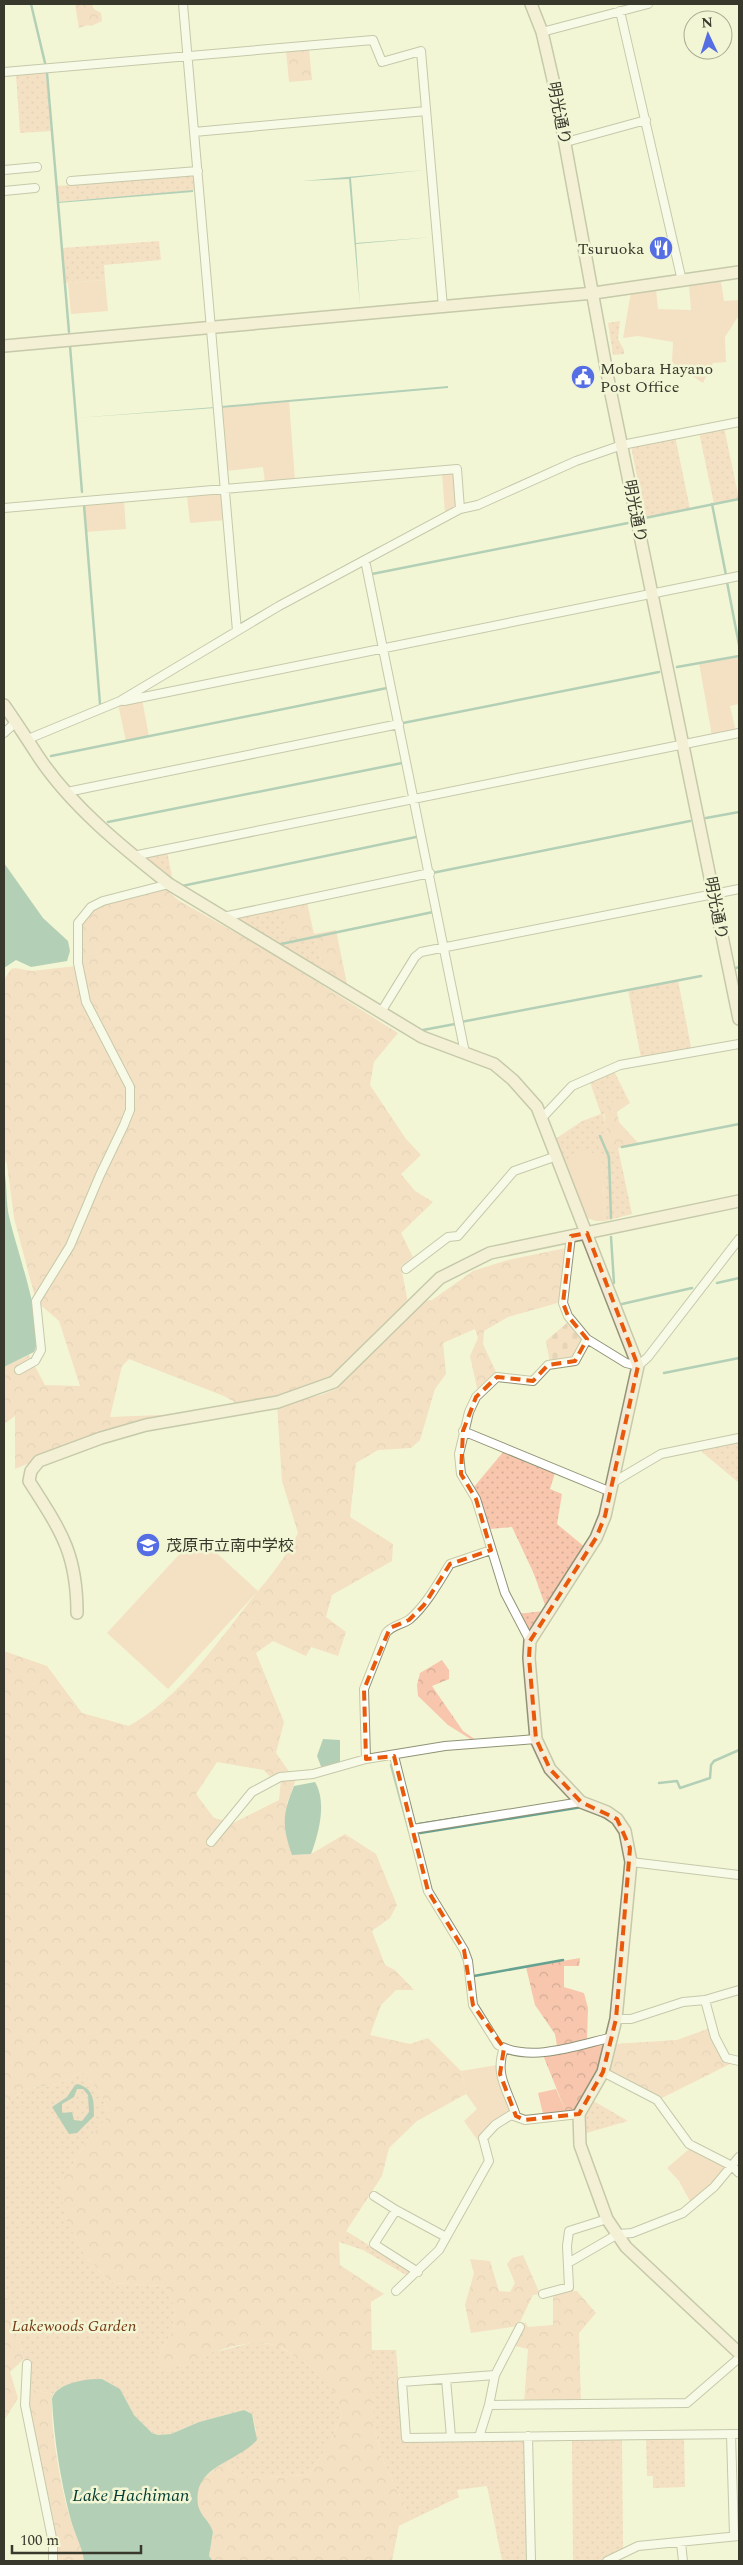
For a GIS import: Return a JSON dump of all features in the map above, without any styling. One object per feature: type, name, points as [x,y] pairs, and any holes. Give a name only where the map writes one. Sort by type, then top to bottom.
[{"type":"street","points":[[182,4],[237,631]]},
{"type":"street","name":"明光通り","points":[[531,4],[542,32],[566,142],[610,389],[715,894],[739,1019]]},
{"type":"street","points":[[542,32],[648,4]]},
{"type":"street","points":[[620,11],[682,281]]},
{"type":"street","points":[[4,72],[373,40],[382,62],[421,51],[443,307]]},
{"type":"street","points":[[194,132],[426,111]]},
{"type":"street","points":[[566,142],[646,120]]},
{"type":"street","points":[[4,170],[37,167]]},
{"type":"street","points":[[71,181],[198,171]]},
{"type":"street","points":[[4,191],[35,188]]},
{"type":"street","points":[[4,346],[594,293],[739,272]]},
{"type":"street","points":[[28,739],[120,701],[278,606],[460,509],[478,505],[576,461],[622,445],[739,422]]},
{"type":"street","points":[[4,508],[457,470],[460,509]]},
{"type":"street","points":[[365,560],[465,1053]]},
{"type":"street","points":[[120,701],[739,576]]},
{"type":"street","points":[[4,706],[28,739],[38,757],[68,792],[133,856],[169,884],[422,1037],[494,1064],[513,1080],[542,1118],[554,1156],[587,1233],[638,1366],[605,1516],[596,1538],[530,1640],[529,1658],[536,1739],[550,1769],[581,1802],[606,1812],[617,1819],[625,1831],[632,1862],[613,2037],[603,2072],[579,2114],[580,2145],[607,2219],[618,2234],[653,2274],[739,2353]]},
{"type":"street","points":[[4,732],[16,722]]},
{"type":"street","points":[[68,792],[399,724]]},
{"type":"street","points":[[133,856],[739,734]]},
{"type":"street","points":[[223,917],[430,873]]},
{"type":"street","points":[[19,1370],[35,1361],[41,1350],[36,1301],[70,1246],[100,1175],[124,1125],[132,1099],[130,1087],[86,1002],[78,963],[78,923],[91,907],[104,901],[169,884]]},
{"type":"street","points":[[381,1012],[415,957],[421,952],[739,890]]},
{"type":"street","points":[[542,1118],[572,1086],[623,1064],[653,1058],[673,1058],[739,1044]]},
{"type":"street","points":[[406,1268],[448,1237],[458,1236],[514,1171],[554,1156]]},
{"type":"street","points":[[77,1613],[77,1590],[68,1544],[30,1480],[31,1471],[39,1461],[101,1438],[146,1425],[278,1402],[334,1382],[440,1278],[490,1253],[739,1201]]},
{"type":"street","points":[[571,1236],[563,1303],[571,1321],[587,1339],[626,1364],[638,1366]]},
{"type":"street","points":[[638,1366],[648,1357],[739,1239]]},
{"type":"street","points":[[530,1640],[505,1593],[476,1499],[461,1474],[459,1454],[463,1431],[476,1397],[496,1377],[533,1381],[548,1365],[575,1361],[587,1339]]},
{"type":"street","points":[[463,1431],[490,1440],[526,1459],[612,1488]]},
{"type":"street","points":[[612,1488],[661,1454],[739,1438]]},
{"type":"street","points":[[366,1759],[364,1689],[386,1633],[390,1628],[409,1620],[424,1605],[450,1564],[491,1550]]},
{"type":"street","points":[[211,1842],[252,1792],[280,1777],[313,1774],[366,1759],[475,1743],[536,1739]]},
{"type":"street","points":[[394,1756],[428,1891],[460,1942],[468,1961],[473,2005],[498,2045],[524,2053],[551,2050],[613,2037]]},
{"type":"street","points":[[413,1830],[581,1802]]},
{"type":"street","points":[[632,1862],[739,1875]]},
{"type":"street","points":[[616,2020],[631,2020],[683,2002],[705,2000],[739,1990]]},
{"type":"street","points":[[705,2000],[715,2037],[726,2058],[739,2061]]},
{"type":"street","points":[[504,2048],[499,2062],[500,2074],[516,2116]]},
{"type":"street","points":[[603,2072],[657,2100],[689,2144],[724,2164],[732,2166],[739,2173]]},
{"type":"street","points":[[396,2291],[439,2250],[489,2161],[483,2138],[500,2122],[511,2115],[525,2120],[579,2114]]},
{"type":"street","points":[[568,2263],[618,2234],[632,2233],[683,2213],[714,2187],[739,2157]]},
{"type":"street","points":[[374,2196],[446,2237]]},
{"type":"street","points":[[396,2210],[374,2244],[418,2272]]},
{"type":"street","points":[[543,2294],[569,2287],[569,2231],[607,2219]]},
{"type":"street","points":[[479,2437],[489,2405],[495,2375],[520,2327]]},
{"type":"street","points":[[489,2405],[687,2403],[739,2358]]},
{"type":"street","points":[[27,2364],[25,2405],[53,2543],[53,2561]]},
{"type":"street","points":[[495,2375],[402,2382],[406,2438],[739,2434]]},
{"type":"street","points":[[446,2378],[451,2437]]},
{"type":"street","points":[[608,2561],[638,2546],[736,2536],[736,2490],[731,2434]]},
{"type":"street","points":[[528,2436],[531,2561]]},
{"type":"street","points":[[681,2543],[683,2561]]},
{"type":"highlighted area","points":[[587,1233],[638,1366],[605,1516],[596,1538],[530,1641],[529,1658],[536,1739],[550,1769],[581,1802],[617,1819],[630,1848],[616,2019],[603,2072],[579,2114],[525,2120],[516,2116],[500,2074],[504,2048],[473,2005],[464,1950],[428,1891],[394,1756],[366,1759],[364,1689],[390,1628],[409,1620],[424,1605],[450,1564],[491,1550],[476,1499],[461,1474],[463,1431],[476,1397],[497,1377],[533,1381],[548,1365],[575,1361],[587,1339],[568,1316],[563,1303],[571,1236]]},
{"type":"green space","points":[[75,4],[92,4],[94,9],[101,13],[102,21],[91,26],[79,28]]},
{"type":"green space","points":[[309,49],[312,80],[289,82],[286,51]]},
{"type":"green space","points":[[46,71],[51,131],[20,133],[16,74]]},
{"type":"green space","points":[[195,174],[197,190],[58,202],[57,186]]},
{"type":"green space","points":[[159,241],[161,260],[104,265],[105,280],[65,283],[62,248]]},
{"type":"green space","points":[[105,280],[108,311],[71,314],[68,283]]},
{"type":"green space","points":[[721,281],[724,301],[739,300],[739,315],[725,337],[726,362],[713,363],[703,383],[672,363],[673,342],[638,336],[623,338],[631,292],[656,289],[658,309],[691,310],[689,286]]},
{"type":"green space","points":[[620,321],[618,339],[624,354],[613,355],[608,323]]},
{"type":"green space","points":[[289,401],[295,480],[265,483],[263,467],[226,471],[221,408]]},
{"type":"green space","points":[[724,427],[739,499],[714,504],[699,432]]},
{"type":"green space","points":[[675,436],[690,509],[645,518],[631,446]]},
{"type":"green space","points":[[454,472],[458,507],[445,513],[442,473]]},
{"type":"green space","points":[[223,492],[226,520],[190,523],[187,496]]},
{"type":"green space","points":[[124,501],[126,529],[86,532],[84,505]]},
{"type":"green space","points":[[739,656],[739,704],[730,706],[736,732],[712,736],[699,663]]},
{"type":"green space","points":[[142,699],[149,736],[126,741],[118,704]]},
{"type":"green space","points":[[167,851],[173,882],[143,858],[145,855]]},
{"type":"green space","points":[[165,889],[178,900],[268,951],[398,1033],[374,1062],[370,1085],[406,1139],[421,1155],[401,1174],[415,1191],[433,1202],[401,1233],[413,1257],[401,1266],[408,1303],[432,1300],[473,1271],[508,1260],[566,1248],[561,1302],[508,1317],[484,1331],[483,1344],[496,1372],[478,1392],[470,1356],[478,1338],[475,1329],[443,1343],[446,1374],[435,1389],[420,1440],[411,1448],[378,1450],[356,1463],[350,1517],[393,1544],[392,1561],[332,1595],[326,1617],[346,1632],[338,1656],[311,1647],[306,1656],[273,1641],[256,1653],[284,1722],[276,1753],[290,1773],[270,1777],[264,1770],[217,1762],[196,1794],[214,1818],[233,1823],[279,1800],[281,1780],[296,1779],[287,1803],[292,1855],[311,1854],[345,1834],[376,1854],[397,1905],[390,1918],[372,1931],[385,1965],[395,1970],[414,1990],[396,1990],[381,2005],[370,2035],[410,2044],[428,2038],[461,2071],[466,2094],[417,2121],[389,2148],[382,2176],[339,2242],[340,2265],[384,2294],[371,2302],[373,2422],[381,2456],[411,2520],[399,2526],[392,2561],[213,2561],[209,2556],[213,2532],[201,2515],[197,2502],[196,2494],[202,2480],[228,2459],[229,2470],[243,2478],[308,2475],[330,2443],[342,2414],[335,2396],[329,2384],[305,2363],[279,2346],[262,2343],[234,2346],[219,2350],[164,2371],[157,2360],[173,2329],[175,2308],[165,2286],[112,2283],[86,2257],[67,2222],[57,2179],[72,2166],[87,2140],[109,2115],[100,2092],[82,2072],[58,2084],[24,2089],[4,2105],[4,1651],[47,1666],[82,1713],[129,1726],[164,1701],[209,1653],[288,1552],[298,1533],[282,1481],[277,1405],[321,1395],[338,1388],[338,1376],[314,1388],[236,1403],[224,1396],[129,1359],[122,1366],[110,1417],[184,1414],[112,1429],[15,1469],[15,1416],[4,1424],[4,1367],[29,1355],[45,1385],[80,1386],[59,1321],[36,1301],[14,1218],[7,1164],[4,1158],[4,980],[11,969],[15,968],[32,971],[76,966],[83,924],[87,915],[95,908],[131,895]]},
{"type":"green space","points":[[307,902],[314,934],[336,930],[348,989],[324,974],[316,938],[288,943],[281,907]]},
{"type":"green space","points":[[281,907],[316,938],[324,974],[231,917]]},
{"type":"green space","points":[[678,980],[692,1052],[641,1058],[628,990]]},
{"type":"green space","points":[[614,1071],[626,1095],[603,1115],[608,1134],[597,1134],[618,1148],[632,1214],[605,1221],[602,1159],[562,1166],[554,1140],[582,1121],[601,1114],[590,1082]]},
{"type":"green space","points":[[626,1095],[630,1103],[617,1112],[619,1122],[639,1144],[618,1148],[607,1155],[597,1134],[608,1134],[605,1119],[606,1109],[612,1102]]},
{"type":"green space","points":[[583,1147],[602,1159],[605,1221],[596,1221],[584,1217],[562,1166]]},
{"type":"green space","points":[[568,1322],[585,1340],[574,1358],[550,1363],[546,1341]]},
{"type":"green space","points":[[739,1441],[739,1483],[702,1452],[703,1448]]},
{"type":"green space","points":[[504,1451],[527,1463],[555,1473],[550,1489],[562,1494],[557,1524],[586,1548],[546,1608],[534,1574],[512,1527],[490,1529],[473,1488]]},
{"type":"green space","points":[[197,1535],[258,1591],[168,1689],[107,1633]]},
{"type":"green space","points":[[544,1611],[533,1632],[527,1632],[517,1614]]},
{"type":"green space","points":[[442,1660],[449,1670],[449,1679],[432,1686],[463,1731],[476,1740],[472,1740],[448,1725],[418,1696],[417,1685],[420,1673]]},
{"type":"green space","points":[[580,1958],[579,1966],[564,1966],[564,1987],[584,1993],[588,2008],[587,2040],[557,2046],[555,2034],[535,2005],[526,1967]]},
{"type":"green space","points":[[710,2028],[724,2059],[734,2062],[660,2099],[609,2074],[607,2068],[613,2044],[677,2040]]},
{"type":"green space","points":[[608,2040],[598,2073],[580,2111],[566,2112],[543,2055]]},
{"type":"green space","points":[[497,2065],[499,2077],[512,2111],[489,2124],[478,2141],[464,2121],[477,2109],[466,2094],[461,2071]]},
{"type":"green space","name":"Lakewoods Garden","points":[[82,2072],[100,2092],[109,2115],[87,2140],[72,2166],[58,2180],[67,2221],[86,2257],[112,2283],[165,2286],[175,2308],[173,2329],[157,2360],[223,2350],[255,2342],[276,2345],[299,2358],[331,2383],[342,2414],[330,2443],[308,2475],[243,2478],[229,2470],[228,2459],[256,2431],[252,2414],[244,2410],[199,2422],[171,2434],[158,2435],[152,2433],[134,2415],[120,2389],[102,2379],[60,2388],[53,2394],[30,2389],[4,2285],[4,2105],[24,2089],[58,2084]]},
{"type":"green space","points":[[556,2089],[566,2112],[543,2114],[538,2093]]},
{"type":"green space","points":[[592,2100],[628,2121],[583,2134],[584,2118]]},
{"type":"green space","points":[[689,2149],[729,2168],[692,2205],[679,2181],[667,2168]]},
{"type":"green space","points":[[346,2231],[411,2271],[406,2275],[363,2250],[339,2242]]},
{"type":"green space","points":[[523,2255],[540,2294],[533,2295],[518,2326],[471,2333],[465,2305],[474,2273],[470,2259],[490,2261],[499,2291],[510,2292],[515,2283],[507,2264],[512,2258]]},
{"type":"green space","points":[[4,2285],[24,2359],[10,2372],[18,2398],[4,2421]]},
{"type":"green space","points":[[569,2290],[577,2291],[596,2313],[579,2333],[581,2402],[524,2403],[528,2349],[511,2345],[525,2322],[528,2327],[553,2325],[553,2294]]},
{"type":"green space","points":[[371,2350],[396,2350],[404,2442],[523,2440],[525,2442],[527,2561],[502,2561],[487,2486],[457,2490],[459,2497],[411,2520],[381,2456],[373,2422]]},
{"type":"green space","points":[[30,2389],[53,2394],[52,2421],[60,2476],[67,2509],[84,2561],[57,2561],[54,2523],[28,2401]]},
{"type":"green space","points":[[684,2437],[685,2487],[653,2488],[653,2476],[647,2476],[646,2438]]},
{"type":"green space","points":[[622,2439],[623,2549],[600,2561],[573,2561],[572,2440]]},
{"type":"water","points":[[425,170],[351,178],[356,243],[433,237],[356,244],[360,307],[349,179],[302,181]]},
{"type":"water","points":[[193,190],[193,192],[58,203],[58,202]]},
{"type":"water","points":[[448,386],[448,388],[221,408],[221,406]]},
{"type":"water","points":[[215,407],[215,408],[76,418]]},
{"type":"water","points":[[4,863],[43,918],[68,941],[70,951],[67,961],[31,967],[16,960],[4,968]]},
{"type":"water","points":[[4,1169],[8,1211],[33,1305],[37,1341],[34,1352],[4,1367]]},
{"type":"water","points":[[323,1739],[340,1740],[340,1764],[322,1769],[317,1756]]},
{"type":"water","points":[[315,1782],[321,1799],[321,1818],[314,1846],[311,1854],[292,1855],[285,1828],[287,1805],[294,1786]]},
{"type":"water","points":[[75,2085],[83,2086],[90,2092],[94,2116],[77,2133],[69,2134],[52,2107],[67,2097]],"holes":[[[77,2089],[83,2089],[88,2095],[89,2112],[82,2121],[74,2120],[72,2112],[62,2113],[62,2104],[74,2097]]]},
{"type":"water","name":"Lake Hachiman","points":[[89,2379],[102,2379],[120,2389],[134,2415],[152,2433],[158,2435],[171,2434],[199,2422],[244,2410],[252,2414],[257,2440],[209,2473],[202,2482],[198,2492],[199,2509],[213,2532],[209,2556],[213,2561],[84,2561],[63,2488],[56,2444],[52,2399],[54,2394],[65,2385]]},
{"type":"waterway","points":[[31,4],[45,63]]},
{"type":"waterway","points":[[47,73],[69,332]]},
{"type":"waterway","points":[[70,346],[82,492]]},
{"type":"waterway","points":[[645,518],[739,499]]},
{"type":"waterway","points":[[712,504],[726,575]]},
{"type":"waterway","points":[[84,505],[100,704]]},
{"type":"waterway","points":[[372,574],[628,523]]},
{"type":"waterway","points":[[242,623],[379,548]]},
{"type":"waterway","points":[[727,582],[739,645]]},
{"type":"waterway","points":[[212,642],[230,631]]},
{"type":"waterway","points":[[677,667],[739,656]]},
{"type":"waterway","points":[[403,723],[659,672]]},
{"type":"waterway","points":[[51,756],[387,688]]},
{"type":"waterway","points":[[108,822],[402,763]]},
{"type":"waterway","points":[[706,818],[739,812]]},
{"type":"waterway","points":[[432,873],[690,821]]},
{"type":"waterway","points":[[182,886],[416,837]]},
{"type":"waterway","points":[[281,944],[433,912]]},
{"type":"waterway","points":[[461,1022],[701,976]]},
{"type":"waterway","points":[[423,1030],[455,1024]]},
{"type":"waterway","points":[[622,1147],[739,1124]]},
{"type":"waterway","points":[[600,1136],[609,1157],[611,1218]]},
{"type":"waterway","points":[[611,1237],[614,1283]]},
{"type":"waterway","points":[[717,1283],[739,1278]]},
{"type":"waterway","points":[[622,1304],[692,1288]]},
{"type":"waterway","points":[[664,1373],[739,1358]]},
{"type":"waterway","points":[[659,1783],[677,1781],[680,1788],[710,1778],[711,1765],[714,1761],[739,1750]]},
{"type":"waterway","points":[[391,1765],[409,1831]]},
{"type":"waterway","points":[[420,1833],[582,1807]]},
{"type":"waterway","points":[[419,1824],[490,1813]]},
{"type":"waterway","points":[[596,1813],[609,1820]]},
{"type":"waterway","points":[[474,1976],[563,1960]]},
{"type":"place","name":"Tsuruoka","points":[[661,248]]},
{"type":"place","name":"Mobara Hayano Post Office","points":[[583,377]]},
{"type":"place","name":"茂原市立南中学校","points":[[148,1545]]}]
